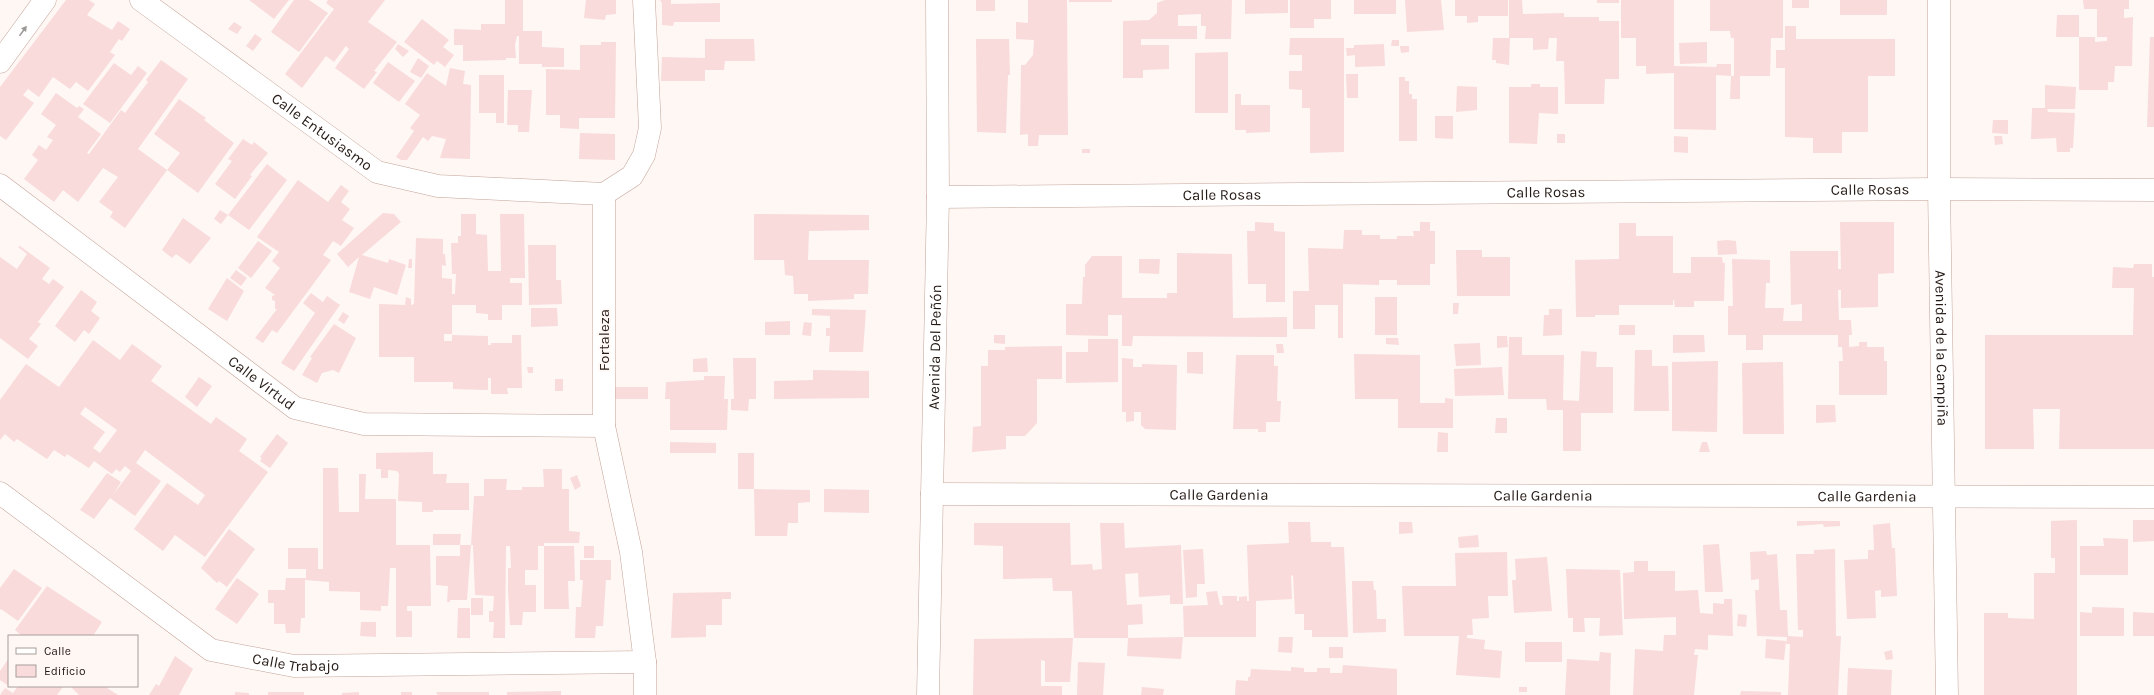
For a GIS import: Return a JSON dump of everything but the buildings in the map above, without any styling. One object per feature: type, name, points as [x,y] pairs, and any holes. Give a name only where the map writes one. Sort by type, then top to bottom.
[{"type":"street","points":[[0,62],[45,0]]},
{"type":"street","name":"Calle Entusiasmo","points":[[141,0],[377,172],[438,186],[604,194]]},
{"type":"street","points":[[604,194],[632,176],[644,155],[650,128],[644,0]]},
{"type":"street","name":"Avenida Del Peñón","points":[[928,695],[938,196],[937,0]]},
{"type":"street","name":"Avenida de la Campiña","points":[[1939,0],[1939,189],[1947,695]]},
{"type":"street","name":"Calle Virtud","points":[[0,185],[295,408],[364,424],[604,426]]},
{"type":"street","name":"Calle Rosas","points":[[938,196],[1939,189],[2154,190]]},
{"type":"street","name":"Fortaleza","points":[[604,194],[604,426],[631,552],[645,662],[645,695]]},
{"type":"street","name":"Calle Trabajo","points":[[0,494],[211,650],[294,666],[645,662]]},
{"type":"street","name":"Calle Gardenia","points":[[932,494],[2154,496]]}]
